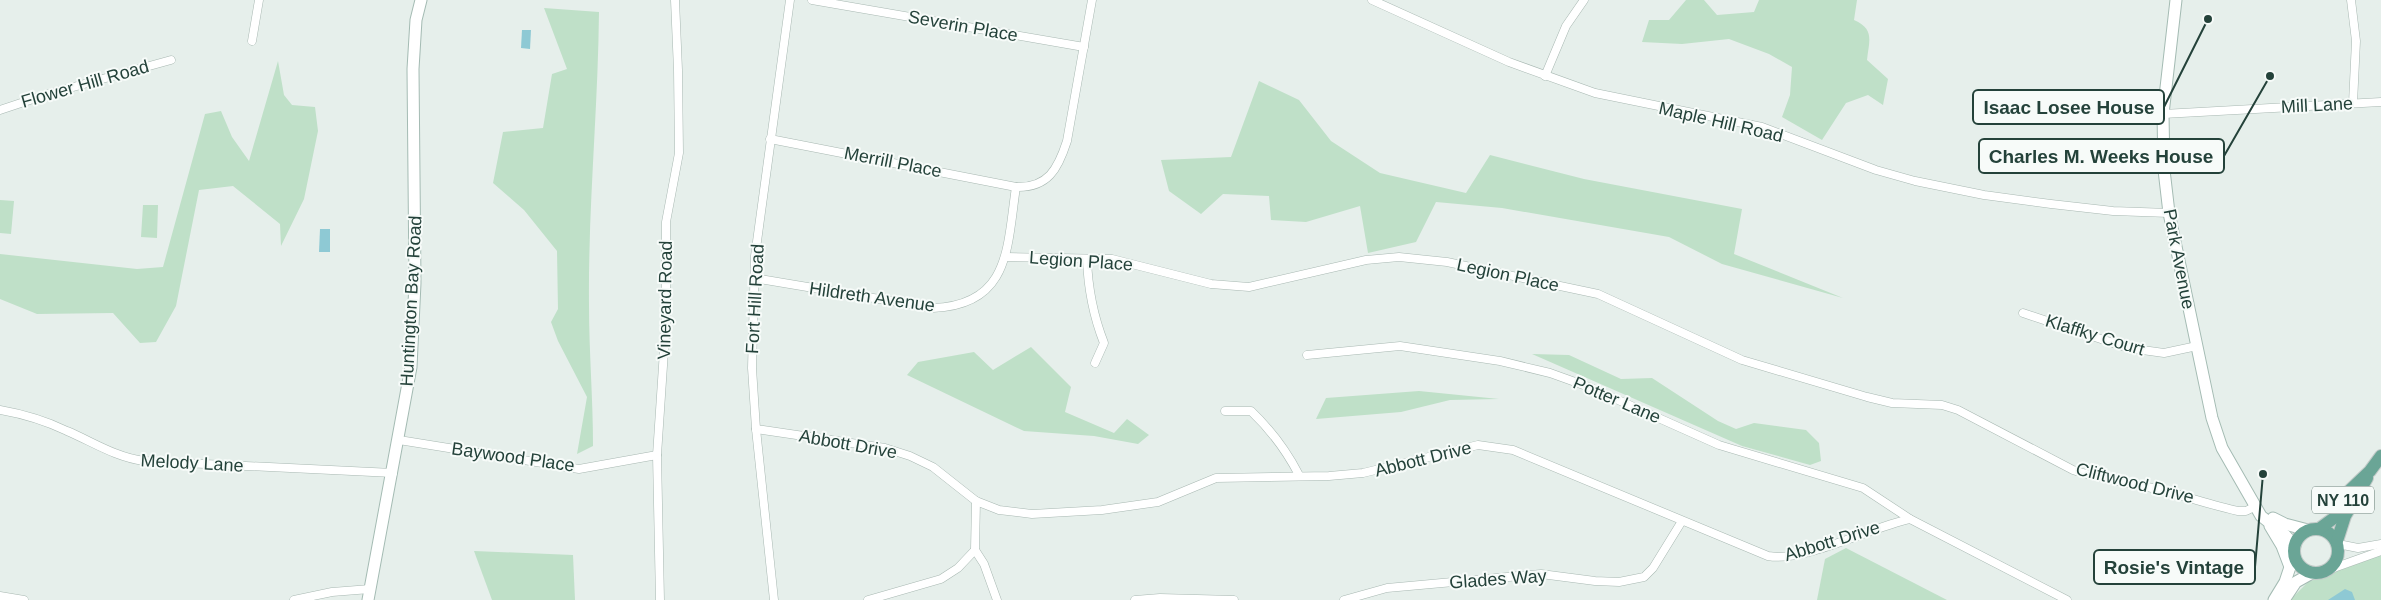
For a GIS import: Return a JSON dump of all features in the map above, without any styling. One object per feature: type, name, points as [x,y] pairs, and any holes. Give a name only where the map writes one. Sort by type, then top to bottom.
[{"type":"main road","name":"Huntington Bay Road","points":[[369,594],[393,473],[411,367],[416,188],[414,69],[416,20],[421,0]]},
{"type":"main road","name":"Park Avenue","points":[[2176,0],[2163,114],[2163,158],[2170,213],[2197,346],[2216,434],[2226,456],[2260,516],[2282,532],[2293,556]]},
{"type":"main road","name":"NY 110","points":[[2328,570],[2337,559],[2338,543],[2345,516],[2370,471],[2381,456]]},
{"type":"main road","name":"NY 110","points":[[2274,600],[2293,556],[2298,538],[2334,518],[2349,491],[2370,471]]},
{"type":"main road","name":"Park Avenue","points":[[2256,506],[2284,524],[2314,530]]},
{"type":"main road","points":[[2266,522],[2282,546],[2293,556],[2300,567],[2312,573]]},
{"type":"main road","points":[[2314,530],[2331,534],[2338,543]]},
{"type":"main road","points":[[2284,600],[2296,582],[2312,573],[2328,570]]},
{"type":"street","points":[[252,41],[259,0]]},
{"type":"street","name":"Vineyard Road","points":[[660,600],[657,455],[666,322],[666,222],[679,152],[678,70],[674,0]]},
{"type":"street","name":"Fort Hill Road","points":[[774,600],[756,429],[752,368],[754,278],[770,139],[790,0]]},
{"type":"street","name":"Severin Place","points":[[812,0],[1084,47]]},
{"type":"street","points":[[1016,187],[1030,188],[1044,182],[1062,158],[1067,141],[1092,0]]},
{"type":"street","name":"Maple Hill Road","points":[[1372,0],[1508,62],[1595,93],[1762,127],[1876,170],[1934,186],[2061,206],[2157,214],[2170,213]]},
{"type":"street","points":[[1545,76],[1566,26],[1584,0]]},
{"type":"street","points":[[2351,0],[2356,41],[2353,103]]},
{"type":"street","name":"Flower Hill Road","points":[[0,110],[48,94],[171,60]]},
{"type":"street","name":"Mill Lane","points":[[2163,114],[2381,102]]},
{"type":"street","name":"Merrill Place","points":[[770,139],[1016,187]]},
{"type":"street","name":"Hildreth Avenue","points":[[754,278],[933,308],[961,304],[985,291],[1001,271],[1006,257],[1016,187]]},
{"type":"street","name":"Legion Place","points":[[1006,257],[1112,260],[1144,266],[1211,284],[1249,287],[1366,260],[1399,257],[1447,262],[1598,294],[1742,360],[1892,403],[1942,405],[1991,427]]},
{"type":"street","points":[[1087,259],[1088,286],[1094,319],[1104,343],[1095,363]]},
{"type":"street","name":"Klaffky Court","points":[[2023,313],[2128,348],[2164,353],[2197,346]]},
{"type":"street","name":"Potter Lane","points":[[1307,356],[1400,346],[1500,361],[1550,373],[1589,387],[1719,444],[1863,488],[1910,519]]},
{"type":"street","name":"Melody Lane","points":[[0,410],[22,414],[46,422],[125,458],[393,473]]},
{"type":"street","points":[[1225,411],[1251,411],[1267,426],[1288,454],[1299,475]]},
{"type":"street","name":"Cliftwood Drive","points":[[1991,427],[2073,470],[2091,476],[2120,480],[2238,510],[2246,511],[2256,506]]},
{"type":"street","name":"Abbott Drive","points":[[756,429],[885,448],[910,456],[933,468],[976,501],[999,510],[1032,514],[1102,510],[1158,502],[1216,478],[1363,474],[1478,445],[1496,446],[1513,450],[1682,521],[1768,556],[1778,558],[1797,555],[1890,523],[1910,519]]},
{"type":"street","name":"Baywood Place","points":[[399,440],[579,469],[657,455]]},
{"type":"street","points":[[976,501],[975,550],[984,564],[997,600]]},
{"type":"street","points":[[1910,519],[2067,600]]},
{"type":"street","name":"Glades Way","points":[[1344,600],[1387,588],[1541,574],[1619,582],[1644,577],[1653,568],[1682,521]]},
{"type":"street","points":[[2338,543],[2358,548],[2381,544]]},
{"type":"street","points":[[868,600],[942,580],[958,568],[975,550]]},
{"type":"street","points":[[2328,570],[2381,551]]},
{"type":"street","points":[[294,600],[332,592],[369,594]]},
{"type":"street","points":[[0,596],[24,600]]},
{"type":"street","points":[[1135,600],[1160,598],[1234,600]]},
{"type":"green space","points":[[1686,0],[1704,0],[1717,15],[1754,12],[1759,0],[1857,0],[1854,20],[1865,27],[1868,32],[1867,60],[1888,79],[1883,105],[1868,95],[1846,103],[1822,140],[1782,117],[1790,95],[1792,67],[1769,54],[1729,39],[1682,44],[1642,42],[1649,20],[1669,20]]},
{"type":"green space","points":[[544,8],[599,12],[589,269],[593,446],[577,454],[587,397],[558,341],[551,322],[558,309],[557,251],[524,210],[493,183],[503,132],[543,128],[552,74],[567,69]]},
{"type":"green space","points":[[278,61],[284,95],[292,105],[315,107],[318,131],[304,199],[281,246],[280,224],[233,186],[199,190],[176,306],[156,342],[140,343],[113,313],[37,314],[0,299],[0,254],[137,269],[163,267],[205,114],[221,111],[232,137],[249,161]]},
{"type":"green space","points":[[1259,81],[1299,100],[1331,141],[1380,173],[1466,193],[1490,155],[1584,179],[1742,209],[1734,254],[1843,298],[1722,264],[1669,237],[1502,208],[1436,202],[1416,242],[1368,253],[1360,206],[1306,222],[1271,220],[1269,196],[1223,194],[1201,214],[1169,191],[1161,160],[1231,157]]},
{"type":"green space","points":[[0,200],[14,201],[11,234],[0,233]]},
{"type":"green space","points":[[143,205],[158,205],[157,238],[141,237]]},
{"type":"green space","points":[[1031,347],[1071,387],[1065,412],[1114,433],[1127,419],[1149,435],[1138,444],[1094,436],[1024,431],[907,375],[918,362],[974,352],[993,370]]},
{"type":"green space","points":[[1532,354],[1569,355],[1621,379],[1652,378],[1718,421],[1736,429],[1754,423],[1806,430],[1819,443],[1821,461],[1810,465],[1742,446]]},
{"type":"green space","points":[[1419,391],[1499,399],[1450,400],[1401,412],[1316,419],[1326,398]]},
{"type":"green space","points":[[1846,548],[1947,600],[1817,600],[1825,559]]},
{"type":"green space","points":[[474,551],[573,555],[575,600],[492,600]]},
{"type":"green space","points":[[2381,555],[2381,600],[2290,600],[2308,582]]},
{"type":"water","points":[[522,30],[531,30],[530,49],[521,48]]},
{"type":"water","points":[[320,229],[330,229],[330,252],[319,252]]},
{"type":"water","points":[[2345,589],[2352,592],[2355,600],[2328,600]]},
{"type":"place","name":"Isaac Losee House","points":[[2208,19]]},
{"type":"place","name":"Charles M. Weeks House","points":[[2270,76]]},
{"type":"place","name":"Rosie's Vintage","points":[[2263,474]]}]
